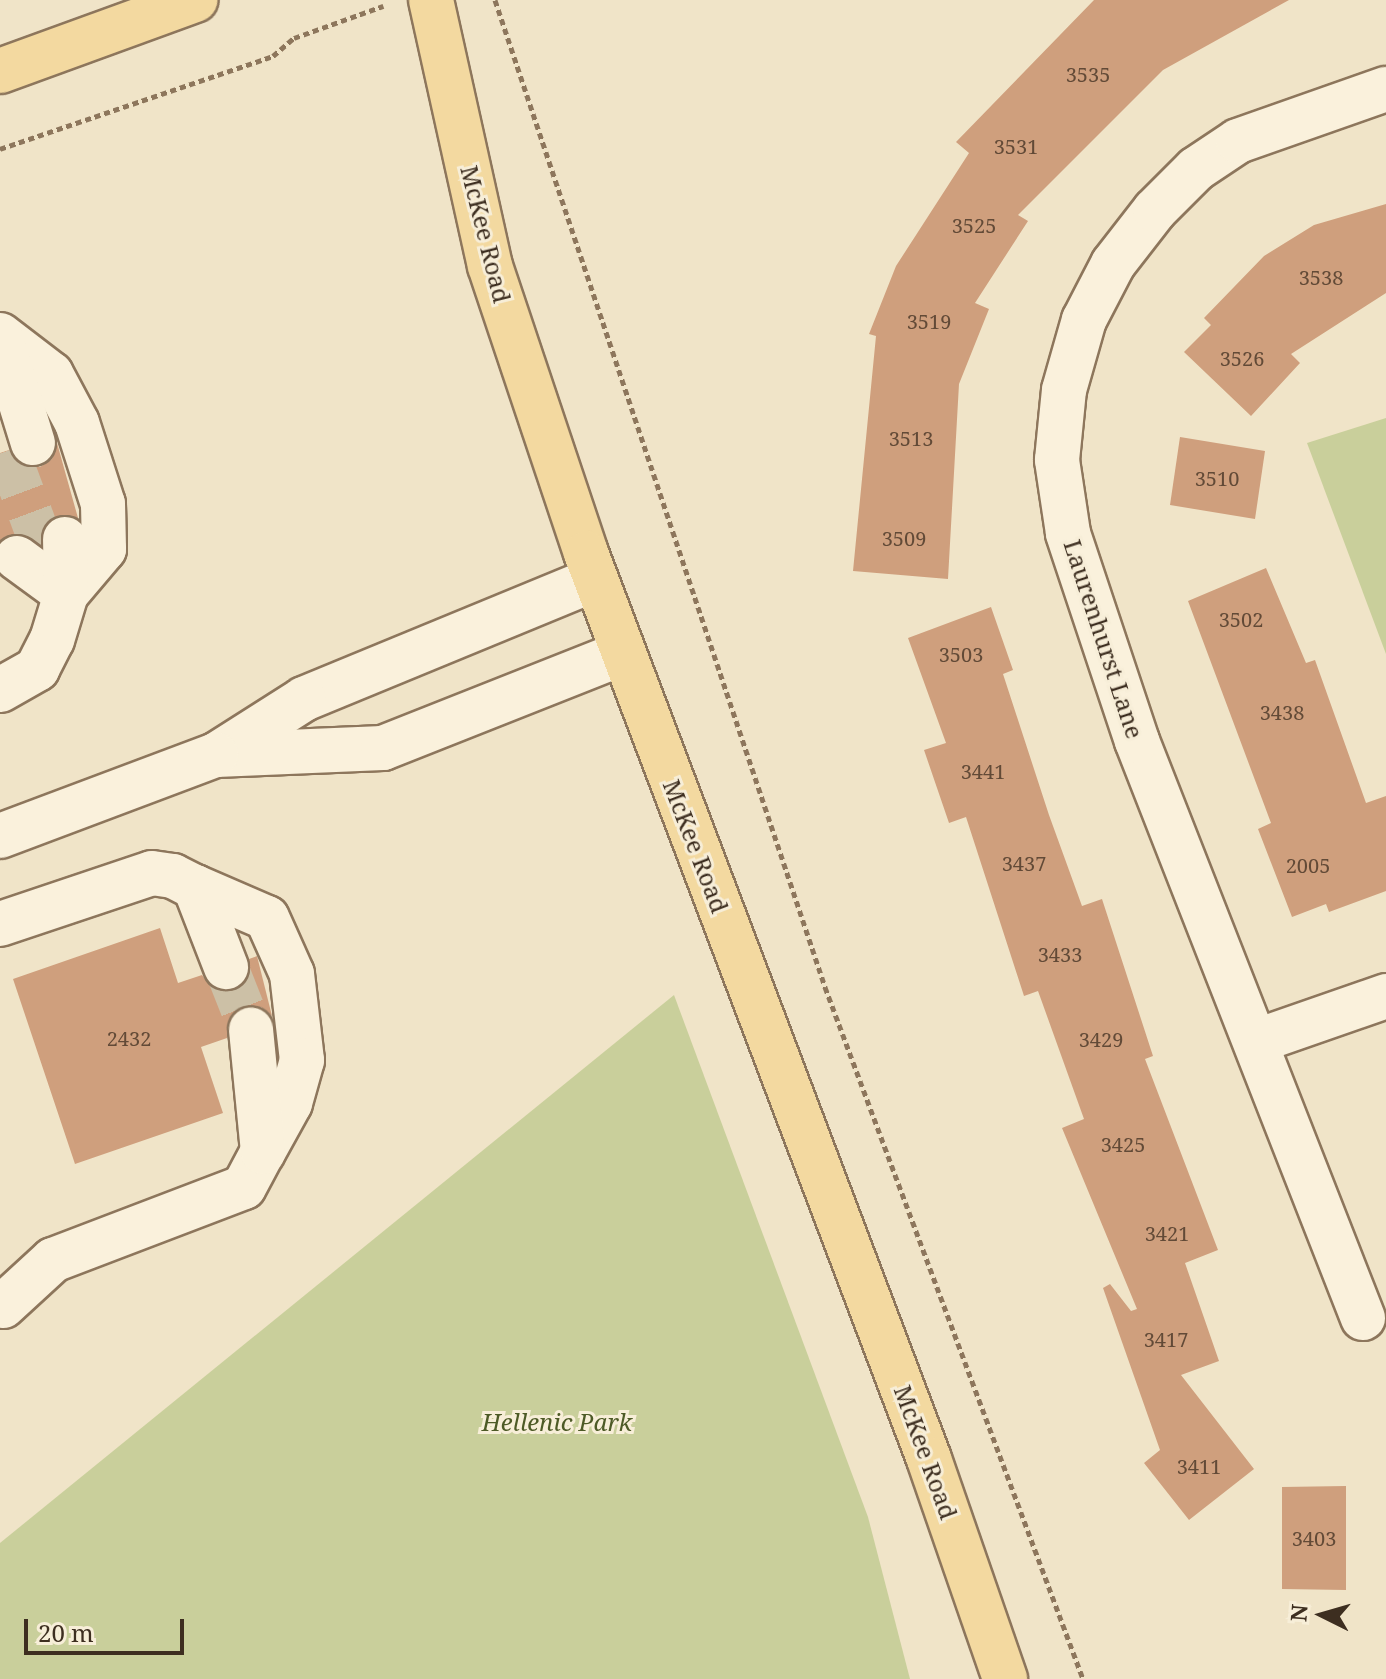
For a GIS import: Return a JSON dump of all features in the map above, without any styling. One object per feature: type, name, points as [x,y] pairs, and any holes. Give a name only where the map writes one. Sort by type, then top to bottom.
[{"type":"main road","points":[[0,71],[195,0]]},
{"type":"main road","name":"McKee Road","points":[[431,0],[490,266],[595,579],[934,1471],[1005,1679]]},
{"type":"street","name":"Laurenhurst Lane","points":[[1363,1318],[1137,741],[1068,533],[1057,460],[1064,390],[1084,320],[1113,264],[1196,169],[1283,121],[1386,89]]},
{"type":"street","points":[[0,336],[13,439]]},
{"type":"street","points":[[0,336],[51,374],[77,423],[103,504],[104,549],[66,594],[37,669],[0,690]]},
{"type":"street","points":[[42,548],[66,594]]},
{"type":"street","points":[[0,836],[216,755],[304,699],[595,579]]},
{"type":"street","points":[[216,755],[383,748],[623,653]]},
{"type":"street","points":[[0,924],[152,873],[195,887],[267,918],[292,974],[302,1060],[290,1103],[244,1187],[53,1260],[3,1306]]},
{"type":"street","points":[[195,887],[226,967]]},
{"type":"street","points":[[1257,1041],[1386,996]]},
{"type":"street","points":[[251,1030],[263,1152]]},
{"type":"path","points":[[0,149],[273,56],[294,38],[399,0]]},
{"type":"path","points":[[495,0],[825,987],[1083,1679]]},
{"type":"green space","points":[[1386,418],[1386,654],[1307,443]]},
{"type":"green space","name":"Hellenic Park","points":[[674,995],[868,1517],[910,1679],[0,1679],[0,1543]]},
{"type":"building","points":[[1094,0],[1289,0],[1163,70],[1018,215],[1028,221],[975,303],[989,309],[959,384],[948,579],[853,571],[876,336],[869,334],[896,266],[969,153],[956,142]]},
{"type":"building","points":[[1386,204],[1386,293],[1291,354],[1300,363],[1251,416],[1184,352],[1211,325],[1204,318],[1264,256],[1314,225]]},
{"type":"building","points":[[1180,437],[1265,451],[1255,519],[1170,505]]},
{"type":"building","points":[[57,443],[78,518],[52,518],[40,544],[19,533],[0,541],[0,453],[9,450],[17,462],[40,467],[52,459]]},
{"type":"building","points":[[1266,568],[1306,663],[1315,660],[1366,803],[1386,796],[1386,891],[1329,912],[1326,904],[1292,917],[1258,829],[1271,823],[1188,601]]},
{"type":"building","points":[[991,607],[1013,670],[1003,674],[1049,815],[1082,906],[1102,899],[1153,1056],[1145,1059],[1218,1250],[1185,1263],[1219,1361],[1181,1375],[1254,1469],[1189,1520],[1144,1463],[1160,1450],[1103,1288],[1110,1284],[1131,1311],[1137,1309],[1062,1128],[1084,1119],[1038,991],[1024,996],[966,817],[949,823],[924,750],[946,743],[908,638]]},
{"type":"building","points":[[160,928],[178,983],[202,975],[211,987],[234,990],[246,982],[249,959],[257,956],[272,1016],[261,1007],[237,1009],[227,1038],[201,1047],[223,1113],[75,1164],[13,979]]},
{"type":"building","points":[[1346,1486],[1346,1590],[1282,1589],[1282,1487]]},
{"type":"tunnel","points":[[7,451],[43,548]]},
{"type":"tunnel","points":[[226,967],[251,1030]]}]
